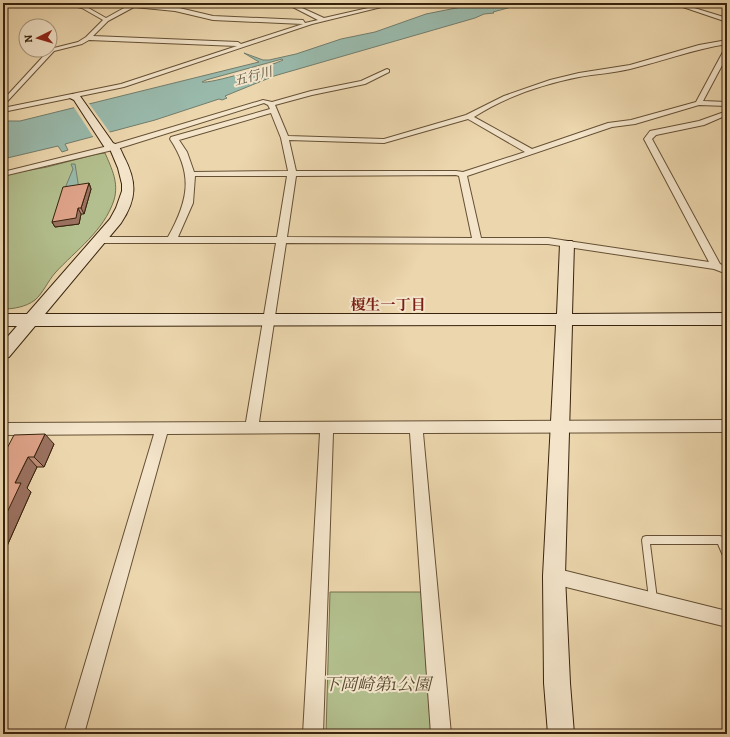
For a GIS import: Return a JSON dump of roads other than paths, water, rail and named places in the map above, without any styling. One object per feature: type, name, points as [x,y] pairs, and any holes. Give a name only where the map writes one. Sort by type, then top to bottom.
[{"type":"street","points":[[61,3],[83,7],[106,20]]},
{"type":"street","points":[[288,3],[323,20]]},
{"type":"street","points":[[3,110],[75,98],[122,86],[310,23],[396,3]]},
{"type":"street","points":[[673,3],[727,20]]},
{"type":"street","points":[[3,104],[52,50],[80,43],[88,38],[106,20],[135,4],[175,9],[198,15],[231,20],[310,23]]},
{"type":"street","points":[[88,38],[244,45]]},
{"type":"street","points":[[285,138],[384,141],[469,117],[482,108],[505,98],[565,77],[629,68],[703,45],[727,42]]},
{"type":"street","points":[[699,103],[727,50]]},
{"type":"street","points":[[171,241],[183,220],[191,191],[191,174],[182,150],[174,140],[311,93],[362,83],[387,71]]},
{"type":"street","points":[[3,353],[100,240],[116,220],[127,201],[129,190],[127,174],[111,147],[75,98]]},
{"type":"street","points":[[3,174],[111,147],[265,101],[272,107],[285,138],[292,173],[267,320],[252,428]]},
{"type":"street","points":[[191,174],[456,173],[463,175],[611,125],[632,122],[699,103],[727,104]]},
{"type":"street","points":[[716,266],[648,139],[653,133],[701,123],[727,113]]},
{"type":"street","points":[[469,117],[531,152]]},
{"type":"street","points":[[463,175],[477,241]]},
{"type":"street","points":[[100,240],[548,240],[716,266],[727,271]]},
{"type":"street","points":[[561,734],[557,683],[554,576],[567,244]]},
{"type":"street","points":[[3,320],[727,319]]},
{"type":"street","points":[[3,429],[327,429],[561,426],[727,426]]},
{"type":"street","points":[[416,428],[441,734]]},
{"type":"street","points":[[16,443],[22,429]]},
{"type":"street","points":[[74,734],[162,429]]},
{"type":"street","points":[[313,734],[327,429]]},
{"type":"street","points":[[554,576],[727,619]]},
{"type":"lane","points":[[653,600],[646,540],[720,540],[727,555]]},
{"type":"water","name":"五行川","points":[[481,3],[526,3],[274,76],[225,96],[227,98],[222,100],[219,99],[155,120],[65,144],[68,150],[62,152],[58,146],[3,159],[3,121],[20,121],[259,62],[244,53],[263,60],[296,54],[341,39],[375,32],[426,14]],"holes":[[[282,59],[283,60],[242,74],[202,82]]]},
{"type":"water","points":[[71,164],[75,164],[79,189],[65,188],[73,169]]},
{"type":"district","name":"榎生一丁目","points":[[388,305]]},
{"type":"park label","name":"下岡崎第1公園","points":[[377,684]]}]
